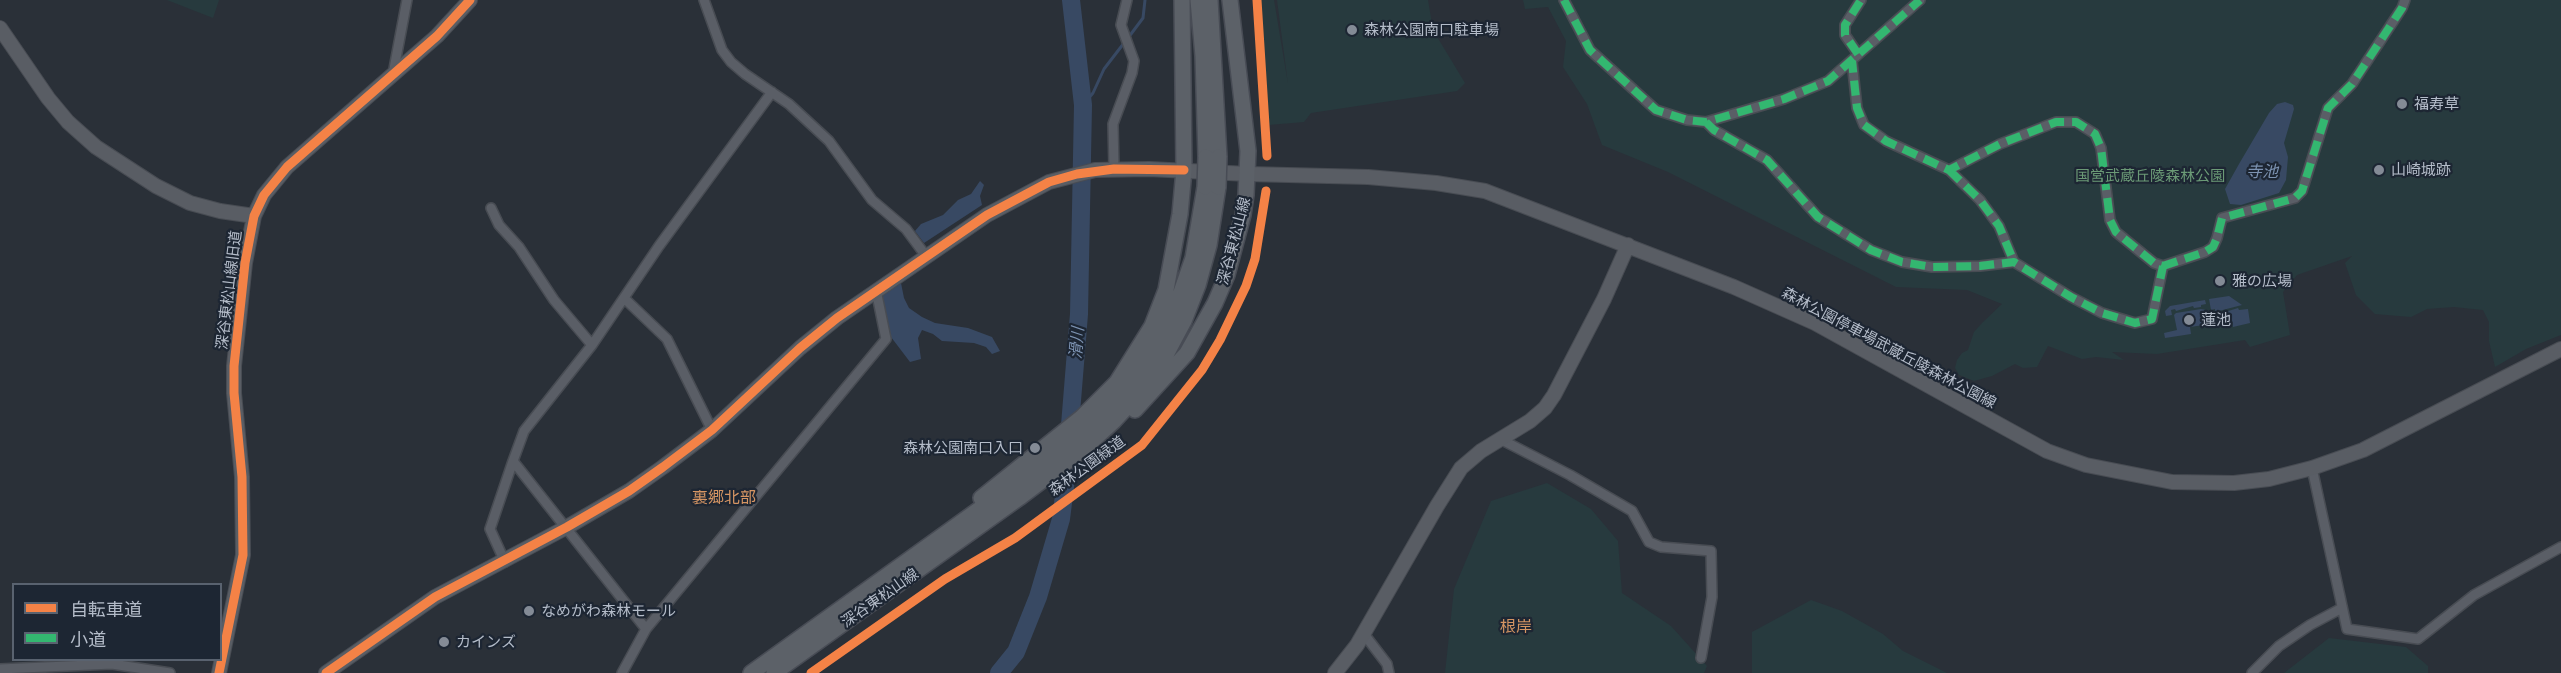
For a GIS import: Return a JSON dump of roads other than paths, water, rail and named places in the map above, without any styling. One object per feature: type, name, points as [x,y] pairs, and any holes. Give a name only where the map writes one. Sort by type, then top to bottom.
[{"type":"main road","name":"深谷東松山線","points":[[953,529],[987,493],[1082,417],[1105,394],[1121,375],[1152,326],[1166,290],[1179,224],[1184,170],[1182,0]]},
{"type":"main road","name":"深谷東松山線","points":[[1198,0],[1212,157]]},
{"type":"main road","name":"深谷東松山線","points":[[774,673],[986,523],[1080,452],[1136,397],[1167,353],[1198,285],[1209,245],[1212,187],[1210,0]]},
{"type":"main road","name":"深谷東松山線","points":[[986,523],[1044,491],[1096,448],[1159,386],[1187,353],[1215,303],[1227,275],[1243,215],[1248,174],[1246,135],[1230,0]]},
{"type":"main road","name":"深谷東松山線","points":[[751,673],[953,529],[1084,430],[1118,397],[1164,332],[1193,258],[1212,187]]},
{"type":"street","points":[[393,76],[407,0]]},
{"type":"street","name":"深谷東松山線旧道","points":[[222,658],[243,555],[242,477],[234,393],[234,366],[245,263],[254,216],[264,195],[287,167],[437,36],[470,0]]},
{"type":"street","points":[[704,0],[722,50],[731,62],[745,75],[772,92],[829,141],[872,200],[906,229],[926,256]]},
{"type":"street","points":[[1108,169],[1113,124],[1132,73],[1134,61],[1121,25],[1127,0]]},
{"type":"street","points":[[1563,0],[1590,50],[1656,110],[1687,120],[1706,122],[1784,99],[1828,81],[1920,0]]},
{"type":"street","points":[[1861,0],[1845,25],[1845,35],[1855,58],[1857,108],[1864,125],[1886,141],[1949,170],[1980,200],[1999,226],[2014,262],[2102,313],[2135,322],[2152,319],[2163,266]]},
{"type":"street","points":[[1949,170],[2020,136],[2056,122],[2076,122],[2095,134],[2101,148],[2110,220],[2116,232],[2154,263],[2163,266],[2205,252],[2212,247],[2217,238],[2222,218],[2295,198],[2302,191],[2328,108],[2352,84],[2405,0]]},
{"type":"street","points":[[0,27],[48,98],[68,122],[96,147],[156,186],[190,203],[220,211],[254,216]]},
{"type":"street","points":[[504,562],[490,529],[524,431],[592,345],[659,246],[772,92]]},
{"type":"street","points":[[1706,122],[1714,130],[1767,160],[1818,217],[1871,250],[1902,262],[1932,267],[1980,266],[2014,262]]},
{"type":"street","name":"森林公園停車場武蔵丘陵森林公園線","points":[[326,673],[435,597],[504,562],[629,491],[712,430],[800,348],[876,290],[987,215],[1056,179],[1108,169],[1368,177],[1436,183],[1485,191],[1734,287],[1815,323],[2047,451],[2086,465],[2172,482],[2234,483],[2312,468],[2363,450],[2561,349]]},
{"type":"street","points":[[492,208],[499,225],[519,247],[554,300],[592,345]]},
{"type":"street","points":[[1335,673],[1364,633],[1448,486],[1461,468],[1500,439],[1530,421],[1545,408],[1554,395],[1604,299],[1628,245]]},
{"type":"street","points":[[622,673],[646,628],[886,339],[876,290]]},
{"type":"street","points":[[624,298],[667,339],[712,430]]},
{"type":"street","points":[[1500,439],[1570,475],[1632,511],[1649,542],[1661,546],[1711,552],[1712,597],[1701,658]]},
{"type":"street","points":[[513,461],[646,628]]},
{"type":"street","points":[[2312,468],[2347,629],[2418,639],[2474,595],[2561,547]]},
{"type":"street","points":[[2252,673],[2279,646],[2310,625],[2342,608]]},
{"type":"street","points":[[1364,633],[1388,664],[1389,673]]},
{"type":"street","points":[[0,669],[125,664],[170,673]]},
{"type":"water","name":"寺池","points":[[2285,102],[2293,105],[2294,109],[2284,143],[2288,157],[2286,180],[2279,193],[2241,205],[2230,204],[2225,189],[2269,113],[2277,104]]},
{"type":"water","points":[[980,181],[984,185],[980,196],[982,205],[924,243],[915,231],[921,224],[943,215],[958,200],[971,194]]},
{"type":"water","points":[[901,283],[909,308],[922,317],[935,323],[968,328],[992,337],[1000,351],[992,354],[986,347],[974,343],[942,341],[922,330],[918,338],[921,359],[910,362],[891,337],[882,295]]},
{"type":"water","points":[[2229,296],[2242,305],[2215,312],[2215,309],[2211,310],[2209,299]]},
{"type":"water","points":[[2205,300],[2206,304],[2201,307],[2171,310],[2172,315],[2166,316],[2165,311],[2170,306]]},
{"type":"water","points":[[2238,308],[2239,310],[2248,309],[2250,323],[2233,327],[2232,320],[2218,322],[2216,314],[2211,312],[2222,313]]},
{"type":"water","points":[[2206,310],[2207,315],[2202,316],[2204,325],[2190,327],[2191,334],[2165,338],[2164,333],[2177,330],[2174,315],[2176,313]]},
{"type":"waterway","name":"滑川","points":[[999,673],[1016,652],[1038,597],[1061,519],[1065,487],[1079,314],[1083,105],[1071,0]]},
{"type":"waterway","points":[[1128,38],[1143,18],[1145,0]]},
{"type":"waterway","points":[[1083,105],[1093,93],[1104,69],[1124,43]]},
{"type":"place","name":"森林公園南口駐車場","points":[[1352,30]]},
{"type":"place","name":"福寿草","points":[[2402,104]]},
{"type":"place","name":"山崎城跡","points":[[2379,170]]},
{"type":"place","name":"雅の広場","points":[[2220,281]]},
{"type":"place","name":"蓮池","points":[[2189,320]]},
{"type":"place","name":"森林公園南口入口","points":[[1035,448]]},
{"type":"place","name":"なめがわ森林モール","points":[[529,611]]},
{"type":"place","name":"カインズ","points":[[444,642]]},
{"type":"district","name":"裏郷北部","points":[[724,498]]},
{"type":"district","name":"根岸","points":[[1516,627]]},
{"type":"park label","name":"国営武蔵丘陵森林公園","points":[[2150,176]]}]
